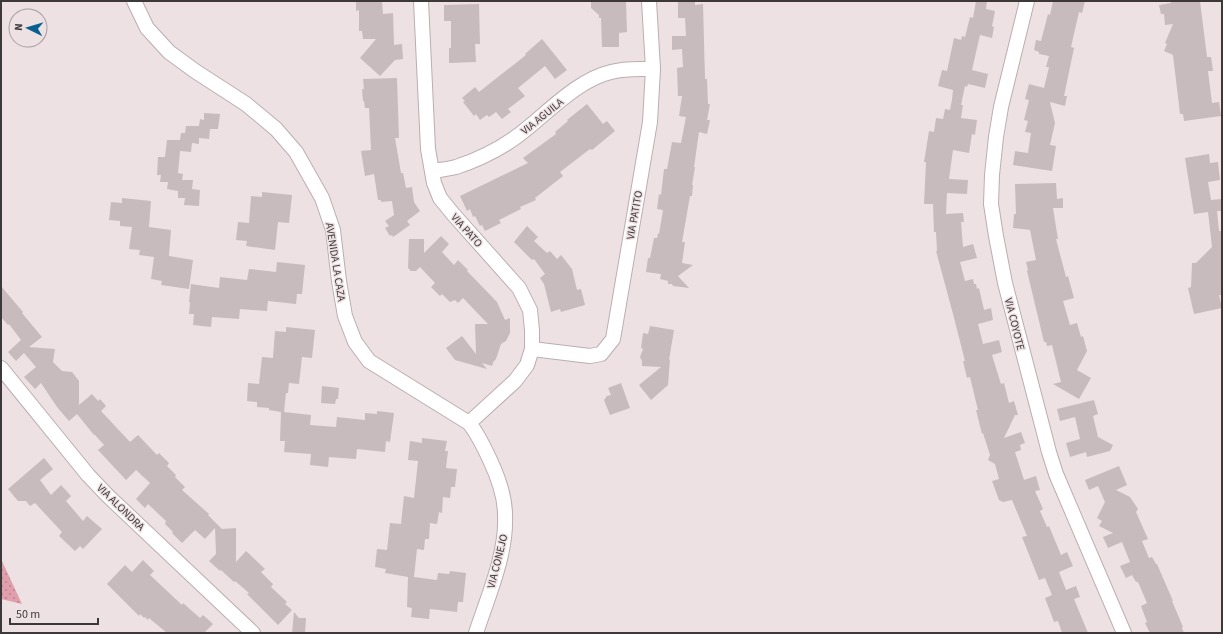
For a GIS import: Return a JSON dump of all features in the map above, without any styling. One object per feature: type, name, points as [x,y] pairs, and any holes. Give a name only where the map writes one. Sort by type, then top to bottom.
[{"type":"street","name":"AVENIDA LA CAZA","points":[[134,1],[147,28],[169,52],[246,104],[276,129],[296,152],[322,198],[333,230],[345,316],[355,342],[369,361],[468,423]]},
{"type":"street","name":"VIA PATO","points":[[421,1],[428,149],[434,183],[440,198],[519,288],[530,310],[532,349],[527,365],[515,381],[468,423]]},
{"type":"street","name":"VIA PATITO","points":[[532,349],[590,356],[601,354],[613,340],[650,122],[653,69],[649,1]]},
{"type":"street","name":"VIA COYOTE","points":[[1027,1],[996,137],[992,175],[992,204],[996,236],[1005,283],[1048,452],[1124,633]]},
{"type":"street","name":"VIA AGUILA","points":[[432,171],[455,167],[491,153],[516,137],[577,87],[595,77],[611,72],[630,69],[653,69]]},
{"type":"street","name":"VIA ALONDRA","points":[[1,368],[88,475],[108,496],[253,633]]},
{"type":"street","name":"VIA CONEJO","points":[[468,423],[477,434],[497,473],[505,515],[504,539],[496,573],[476,633]]},
{"type":"shaded area","points":[[1,559],[22,604],[1,599]]},
{"type":"building","points":[[356,1],[382,1],[383,14],[393,13],[394,45],[402,44],[403,59],[395,60],[380,76],[360,58],[376,39],[363,39],[362,31],[359,31],[359,10],[356,11]]},
{"type":"building","points":[[591,1],[626,1],[627,32],[619,33],[619,47],[602,47],[601,18],[599,18],[599,15],[591,8]]},
{"type":"building","points":[[976,1],[987,1],[986,9],[995,11],[992,26],[994,27],[992,38],[980,35],[972,70],[988,74],[985,88],[968,84],[967,87],[965,86],[961,105],[963,105],[961,118],[977,120],[975,135],[972,134],[969,153],[953,150],[949,179],[968,180],[967,194],[947,193],[946,214],[963,213],[964,222],[961,222],[963,247],[973,244],[977,258],[960,262],[965,281],[973,279],[977,289],[979,288],[984,310],[991,308],[993,320],[978,324],[983,344],[999,340],[1002,352],[992,355],[1001,384],[1004,383],[1009,403],[1014,401],[1018,415],[1015,415],[1004,438],[1021,432],[1025,443],[1020,445],[1021,450],[1015,452],[1024,480],[1036,476],[1040,490],[1035,491],[1043,509],[1040,511],[1047,527],[1049,526],[1061,555],[1067,552],[1073,566],[1059,572],[1066,590],[1076,586],[1080,597],[1074,599],[1088,633],[1062,633],[1058,621],[1054,622],[1045,598],[1052,595],[1045,578],[1039,580],[1022,537],[1027,536],[1012,500],[1003,502],[999,500],[992,481],[999,479],[995,464],[988,460],[990,455],[983,433],[982,434],[970,377],[967,378],[963,361],[965,361],[936,251],[936,232],[934,232],[933,204],[924,204],[926,162],[924,162],[929,131],[934,132],[936,118],[943,119],[945,109],[950,110],[952,99],[953,90],[938,86],[942,70],[947,71],[954,38],[961,40],[962,36],[965,37],[970,17],[973,18]]},
{"type":"building","points":[[1053,1],[1085,1],[1082,13],[1079,12],[1071,47],[1074,48],[1064,96],[1067,96],[1065,106],[1050,102],[1055,123],[1050,145],[1056,146],[1052,171],[1013,165],[1015,151],[1028,153],[1031,133],[1025,132],[1028,121],[1024,120],[1029,100],[1025,99],[1029,84],[1044,88],[1049,67],[1046,67],[1049,56],[1039,54],[1039,52],[1034,50],[1036,40],[1041,41]]},
{"type":"building","points":[[1171,1],[1200,1],[1207,57],[1211,57],[1213,71],[1208,71],[1212,103],[1219,102],[1221,116],[1184,121],[1183,114],[1180,114],[1173,55],[1164,51],[1167,44],[1165,43],[1173,24],[1165,25],[1164,14],[1161,14],[1159,5],[1171,3]]},
{"type":"building","points":[[678,2],[695,2],[695,5],[703,4],[705,79],[707,79],[708,104],[710,104],[707,120],[710,120],[707,134],[699,132],[692,196],[690,196],[682,242],[685,242],[682,263],[693,265],[678,276],[689,288],[673,286],[672,284],[668,284],[668,281],[660,279],[661,274],[646,272],[648,258],[650,258],[654,238],[657,238],[658,233],[659,234],[663,210],[657,209],[659,194],[661,195],[664,169],[667,169],[672,142],[681,143],[686,117],[679,116],[682,96],[678,96],[677,68],[683,67],[682,49],[672,50],[672,36],[686,36],[685,18],[678,18]]},
{"type":"building","points":[[479,4],[480,44],[475,44],[476,62],[449,63],[449,48],[451,48],[451,21],[444,21],[444,5]]},
{"type":"building","points":[[542,39],[567,70],[555,79],[545,66],[518,88],[525,96],[508,109],[511,112],[502,119],[496,112],[489,117],[487,115],[480,120],[476,114],[474,116],[463,102],[465,101],[462,98],[475,87],[479,92],[526,55],[525,54]]},
{"type":"building","points":[[397,78],[399,138],[395,138],[401,173],[403,173],[406,188],[412,187],[414,202],[420,211],[407,221],[410,225],[393,237],[392,235],[390,236],[385,228],[389,226],[385,221],[394,215],[392,201],[381,202],[381,200],[378,200],[374,174],[365,176],[361,151],[371,150],[369,108],[365,108],[362,89],[364,89],[363,79]]},
{"type":"building","points":[[587,104],[603,124],[607,121],[615,131],[592,150],[590,149],[560,172],[563,176],[535,198],[536,200],[520,207],[521,209],[499,220],[501,223],[485,231],[482,225],[480,226],[475,216],[473,217],[470,209],[467,211],[460,196],[528,163],[523,158],[556,134],[555,132],[568,121],[567,120]]},
{"type":"building","points":[[204,113],[220,114],[218,129],[210,129],[209,139],[199,138],[199,144],[192,143],[191,152],[180,151],[178,173],[183,174],[182,180],[193,180],[192,189],[200,190],[199,206],[184,205],[185,198],[178,198],[178,191],[167,189],[168,182],[160,182],[161,175],[157,175],[158,157],[165,157],[167,140],[180,140],[181,133],[185,133],[186,126],[199,126],[200,119],[204,120]]},
{"type":"building","points":[[1209,154],[1210,163],[1218,162],[1220,180],[1208,182],[1211,200],[1222,199],[1222,211],[1217,211],[1219,231],[1222,231],[1222,295],[1219,295],[1222,308],[1194,314],[1188,288],[1191,287],[1192,263],[1196,263],[1212,247],[1208,212],[1194,214],[1185,158]]},
{"type":"building","points":[[1056,183],[1057,199],[1063,198],[1063,208],[1053,208],[1058,239],[1056,239],[1066,277],[1068,276],[1074,298],[1063,301],[1070,325],[1077,323],[1081,337],[1083,336],[1087,351],[1077,370],[1091,378],[1079,399],[1053,384],[1061,382],[1052,345],[1047,346],[1046,342],[1044,342],[1027,271],[1026,262],[1036,260],[1030,230],[1013,228],[1014,214],[1016,214],[1015,184]]},
{"type":"building","points":[[262,192],[292,195],[289,223],[278,222],[275,250],[246,246],[247,241],[236,240],[238,222],[249,223],[251,196],[262,197]]},
{"type":"building","points":[[122,198],[151,201],[149,227],[171,230],[169,256],[193,260],[189,289],[161,285],[162,281],[151,279],[154,257],[139,255],[140,250],[129,249],[132,227],[120,226],[120,221],[109,220],[111,202],[122,203]]},
{"type":"building","points":[[527,226],[538,237],[534,241],[547,253],[550,251],[557,259],[561,255],[572,269],[577,290],[581,289],[585,305],[561,312],[560,309],[551,312],[544,284],[540,278],[545,274],[534,259],[532,260],[514,242]]},
{"type":"building","points":[[441,236],[449,244],[442,252],[454,265],[458,260],[497,302],[505,320],[510,318],[510,333],[506,341],[501,344],[492,366],[482,363],[487,369],[455,360],[446,348],[462,336],[476,354],[475,324],[488,324],[463,298],[458,303],[455,300],[450,302],[442,294],[440,296],[431,287],[435,283],[420,267],[416,271],[411,271],[408,268],[409,239],[424,239],[424,253]]},
{"type":"building","points":[[277,262],[305,265],[302,294],[297,294],[296,304],[268,301],[267,311],[240,309],[239,319],[212,317],[211,327],[193,325],[194,314],[189,314],[191,284],[219,288],[220,277],[247,280],[249,269],[276,272]]},
{"type":"building","points":[[1,286],[42,337],[29,347],[55,349],[53,362],[62,371],[72,372],[79,381],[79,405],[92,394],[98,401],[100,399],[106,406],[101,411],[130,442],[138,435],[157,455],[159,453],[169,463],[167,466],[185,487],[182,490],[209,514],[208,515],[222,529],[236,528],[236,562],[246,551],[265,569],[261,572],[273,584],[271,587],[287,602],[285,604],[292,610],[278,625],[247,594],[249,593],[209,561],[216,554],[215,528],[205,539],[195,530],[182,543],[165,524],[166,521],[148,504],[145,508],[136,499],[150,483],[136,470],[126,480],[98,450],[104,445],[77,414],[69,421],[57,407],[41,383],[35,389],[24,377],[36,367],[24,353],[16,361],[8,352],[21,340],[9,324],[8,325],[1,317]]},
{"type":"building","points":[[650,326],[674,330],[669,360],[670,359],[668,385],[651,400],[639,385],[661,367],[642,366],[640,357],[643,349],[641,348],[643,333],[648,334]]},
{"type":"building","points":[[286,327],[315,330],[312,358],[302,357],[299,384],[289,383],[288,393],[286,393],[284,412],[311,415],[310,425],[336,427],[337,417],[365,420],[365,413],[377,414],[377,411],[394,413],[390,442],[386,441],[385,452],[357,449],[356,459],[329,457],[328,467],[310,465],[311,454],[284,452],[285,441],[280,441],[281,412],[269,410],[269,408],[257,407],[257,402],[247,401],[248,383],[259,384],[262,357],[273,358],[275,331],[286,332]]},
{"type":"building","points":[[621,383],[630,408],[610,415],[604,400],[607,396],[611,395],[608,388]]},
{"type":"building","points":[[322,386],[339,388],[338,399],[336,399],[335,404],[321,403]]},
{"type":"building","points":[[1094,400],[1098,414],[1093,416],[1098,437],[1113,445],[1110,451],[1087,457],[1086,452],[1070,457],[1066,443],[1080,439],[1075,417],[1060,421],[1057,409]]},
{"type":"building","points":[[422,438],[447,441],[445,451],[448,451],[446,468],[457,469],[455,487],[451,487],[450,498],[443,497],[442,513],[439,512],[437,524],[430,523],[429,539],[425,539],[424,550],[417,549],[414,577],[437,580],[438,573],[449,574],[450,571],[466,573],[463,602],[458,602],[457,612],[430,609],[429,619],[411,617],[412,608],[407,607],[408,577],[385,573],[386,569],[375,567],[377,549],[387,550],[390,523],[401,524],[404,496],[414,498],[418,461],[408,460],[410,441],[422,443]]},
{"type":"building","points":[[44,458],[53,469],[40,480],[51,495],[61,485],[71,496],[66,501],[83,521],[87,516],[102,529],[83,549],[80,546],[75,551],[59,536],[62,532],[35,503],[30,506],[26,501],[18,501],[8,489]]},
{"type":"building","points":[[1119,466],[1127,485],[1116,490],[1130,497],[1138,509],[1136,512],[1148,539],[1142,541],[1149,558],[1152,557],[1157,564],[1173,601],[1184,633],[1150,633],[1145,623],[1147,622],[1141,606],[1147,603],[1138,582],[1136,582],[1132,575],[1126,578],[1120,566],[1130,562],[1122,542],[1108,548],[1103,537],[1113,533],[1099,526],[1102,521],[1097,518],[1105,502],[1098,486],[1089,490],[1085,480]]},
{"type":"building","points":[[143,560],[154,571],[150,575],[182,605],[183,603],[200,618],[203,615],[213,624],[204,633],[167,633],[149,618],[148,620],[140,614],[139,616],[107,584],[125,565],[132,572]]},
{"type":"building","points":[[294,612],[299,618],[306,618],[305,633],[292,633]]}]
